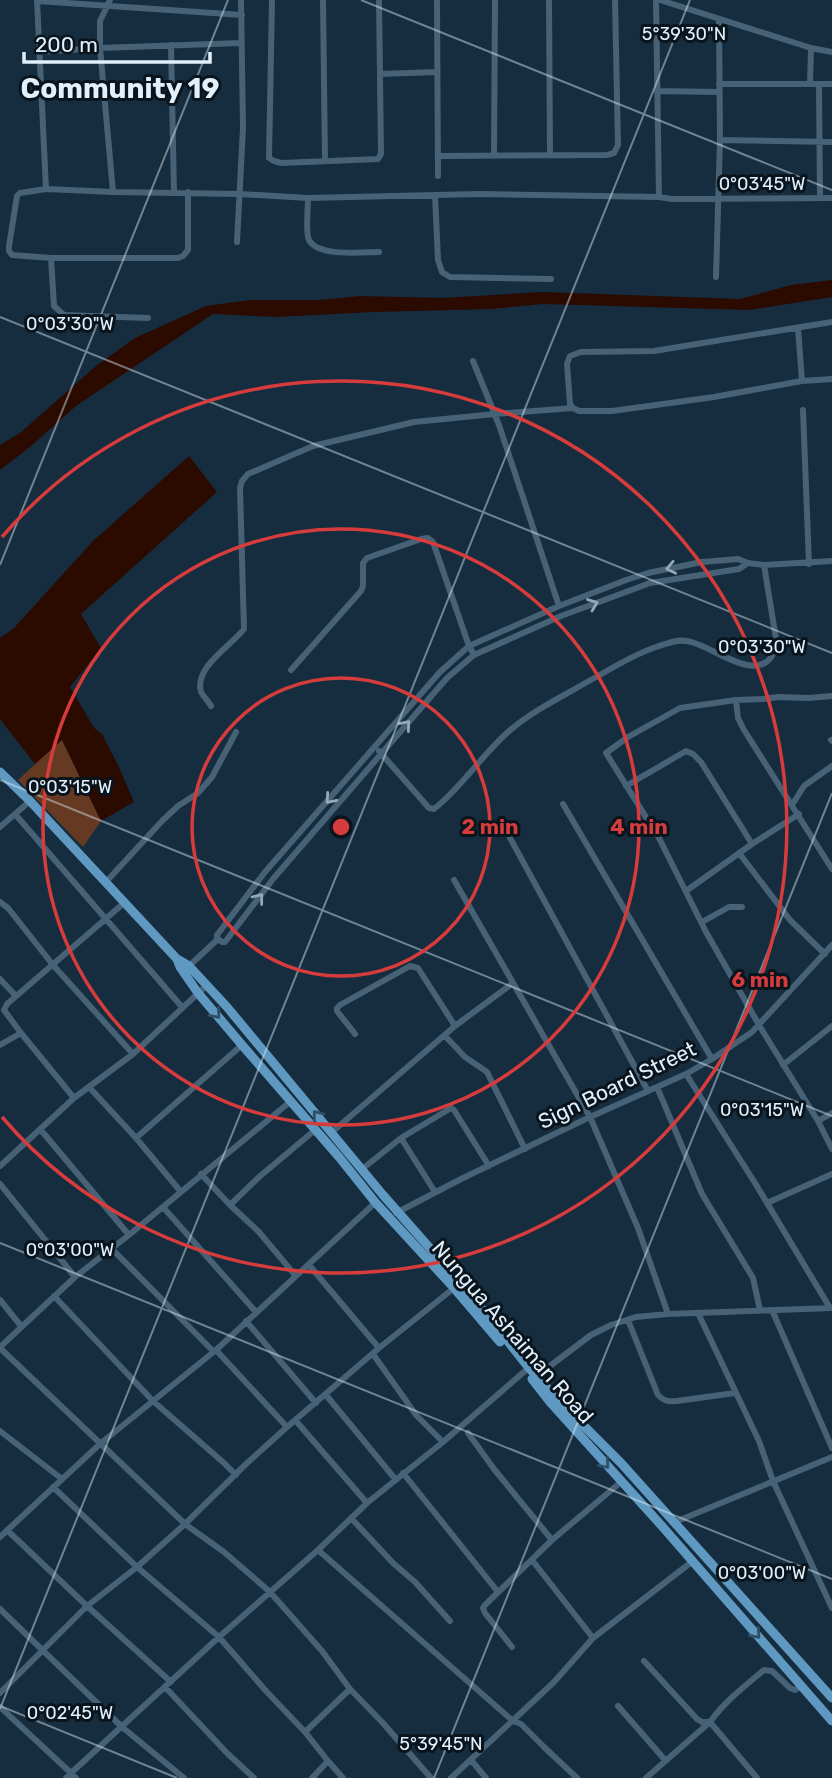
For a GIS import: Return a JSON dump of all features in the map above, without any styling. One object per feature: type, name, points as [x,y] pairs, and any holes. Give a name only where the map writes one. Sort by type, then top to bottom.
[{"type":"main road","name":"Nungua Ashaiman Road","points":[[0,773],[30,801],[177,958],[207,985],[361,1170],[379,1199]]},
{"type":"main road","name":"Nungua Ashaiman Road","points":[[177,958],[198,993],[315,1130],[393,1215],[525,1371],[621,1462],[832,1698]]},
{"type":"main road","name":"Nungua Ashaiman Road","points":[[393,1215],[473,1297],[550,1402],[832,1721]]},
{"type":"street","points":[[237,242],[243,128],[241,0]]},
{"type":"street","points":[[272,0],[270,158],[281,163],[378,159],[381,154],[379,0]]},
{"type":"street","points":[[323,0],[325,161]]},
{"type":"street","points":[[437,0],[438,176]]},
{"type":"street","points":[[494,156],[495,0]]},
{"type":"street","points":[[549,0],[550,155]]},
{"type":"street","points":[[438,156],[614,153],[618,145],[615,0]]},
{"type":"street","points":[[659,197],[658,0],[811,48],[832,52]]},
{"type":"street","points":[[46,189],[37,1],[109,3],[242,15]]},
{"type":"street","points":[[109,3],[100,21],[100,48],[113,192]]},
{"type":"street","points":[[716,277],[720,140],[719,19]]},
{"type":"street","points":[[40,52],[242,43]]},
{"type":"street","points":[[171,45],[174,193]]},
{"type":"street","points":[[810,85],[811,48]]},
{"type":"street","points":[[380,74],[438,72]]},
{"type":"street","points":[[719,84],[832,85]]},
{"type":"street","points":[[819,84],[820,198]]},
{"type":"street","points":[[657,91],[719,92]]},
{"type":"street","points":[[720,140],[832,142]]},
{"type":"street","points":[[188,192],[188,250],[178,258],[51,258],[12,256],[9,251],[17,196],[20,193],[46,189],[188,192],[308,198],[511,194],[672,199],[832,198]]},
{"type":"street","points":[[435,195],[438,260],[442,272],[450,277],[551,279]]},
{"type":"street","points":[[308,198],[308,237],[312,245],[330,252],[379,252]]},
{"type":"street","points":[[51,258],[54,306],[64,315],[148,318]]},
{"type":"street","points":[[573,408],[570,404],[567,363],[570,356],[581,352],[654,351],[832,322]]},
{"type":"street","points":[[798,328],[802,381]]},
{"type":"street","points":[[473,361],[495,414],[559,606]]},
{"type":"street","points":[[211,706],[201,693],[201,680],[209,664],[244,629],[240,488],[248,474],[313,446],[414,422],[573,408],[579,411],[612,411],[802,381],[832,379]]},
{"type":"street","points":[[803,410],[809,564]]},
{"type":"street","points":[[291,670],[361,591],[363,563],[367,558],[428,538],[433,542],[474,654]]},
{"type":"street","points":[[189,966],[218,939],[217,935],[265,872],[440,672],[469,646],[559,606],[648,573],[702,562],[738,559],[764,565],[832,561]]},
{"type":"street","points":[[218,939],[225,942],[273,879],[381,754],[447,678],[474,654],[561,616],[650,583],[739,569],[748,563]]},
{"type":"street","points":[[375,747],[429,808],[433,809],[507,733],[534,713],[640,653],[677,640],[686,641],[737,663],[755,666],[766,663],[771,660],[777,645],[764,565]]},
{"type":"street","points":[[832,696],[779,696],[680,708],[628,737],[606,753],[659,838],[759,1025],[818,1121],[832,1149]]},
{"type":"street","points":[[736,700],[738,718],[744,730],[832,869]]},
{"type":"street","points":[[105,883],[162,821],[198,793],[212,778],[236,732]]},
{"type":"street","points":[[626,786],[686,751],[693,754],[701,762],[752,844]]},
{"type":"street","points":[[792,806],[804,786],[832,766]]},
{"type":"street","points":[[0,827],[30,801]]},
{"type":"street","points":[[563,804],[712,1059]]},
{"type":"street","points":[[15,814],[182,1007]]},
{"type":"street","points":[[686,891],[799,814]]},
{"type":"street","points":[[510,838],[648,1091]]},
{"type":"street","points":[[740,853],[790,920],[825,954]]},
{"type":"street","points":[[265,872],[273,879]]},
{"type":"street","points":[[454,880],[590,1117],[638,1228],[668,1314]]},
{"type":"street","points":[[0,902],[133,1054]]},
{"type":"street","points":[[74,1098],[4,1010],[7,1004],[124,903]]},
{"type":"street","points":[[702,922],[729,907],[742,907]]},
{"type":"street","name":"Sign Board Street","points":[[393,1215],[435,1192],[686,1074],[712,1059],[752,1032],[832,945]]},
{"type":"street","points":[[355,1034],[337,1011],[340,1004],[410,966],[418,968],[456,1026]]},
{"type":"street","points":[[0,979],[16,996]]},
{"type":"street","points":[[331,1133],[456,1026],[513,983]]},
{"type":"street","points":[[0,1166],[74,1098],[133,1054],[207,985]]},
{"type":"street","points":[[783,1065],[832,1026]]},
{"type":"street","points":[[0,1045],[21,1033]]},
{"type":"street","points":[[445,1036],[465,1057],[487,1072],[525,1149]]},
{"type":"street","points":[[136,1138],[242,1045]]},
{"type":"street","points":[[534,1378],[591,1335],[636,1317],[831,1308],[686,1074]]},
{"type":"street","points":[[89,1087],[181,1192]]},
{"type":"street","points":[[657,1087],[702,1194],[753,1278],[760,1310]]},
{"type":"street","points":[[291,1101],[75,1277],[0,1348],[185,1524],[224,1552],[270,1592],[322,1651],[350,1689],[431,1778]]},
{"type":"street","points":[[361,1170],[401,1138],[451,1108],[489,1166]]},
{"type":"street","points":[[818,1121],[832,1113]]},
{"type":"street","points":[[40,1129],[129,1235]]},
{"type":"street","points":[[230,1205],[315,1130]]},
{"type":"street","points":[[401,1138],[435,1192]]},
{"type":"street","points":[[201,1174],[259,1232],[295,1275]]},
{"type":"street","points":[[767,1203],[832,1174]]},
{"type":"street","points":[[0,1184],[75,1277]]},
{"type":"street","points":[[0,1537],[101,1443],[214,1351],[379,1199]]},
{"type":"street","points":[[163,1207],[256,1312]]},
{"type":"street","points":[[112,1249],[287,1427]]},
{"type":"street","points":[[309,1265],[376,1351],[416,1415],[443,1442]]},
{"type":"street","points":[[0,1693],[88,1606],[185,1524],[287,1427],[454,1288]]},
{"type":"street","points":[[54,1296],[153,1401],[236,1475]]},
{"type":"street","points":[[0,1300],[21,1326]]},
{"type":"street","points":[[772,1310],[832,1448]]},
{"type":"street","points":[[698,1313],[759,1441],[773,1481],[832,1608]]},
{"type":"street","points":[[628,1320],[658,1395],[663,1400],[667,1402],[735,1393]]},
{"type":"street","points":[[246,1321],[316,1403]]},
{"type":"street","points":[[0,1707],[71,1776],[367,1503],[525,1371]]},
{"type":"street","points":[[326,1395],[396,1480]]},
{"type":"street","points":[[296,1421],[367,1503]]},
{"type":"street","points":[[0,1431],[62,1479]]},
{"type":"street","points":[[468,1433],[552,1540]]},
{"type":"street","points":[[675,1522],[832,1457]]},
{"type":"street","points":[[403,1474],[498,1592]]},
{"type":"street","points":[[512,1647],[485,1613],[485,1605],[552,1540],[621,1482]]},
{"type":"street","points":[[53,1488],[137,1567],[219,1637],[305,1731],[343,1778]]},
{"type":"street","points":[[351,1518],[450,1621]]},
{"type":"street","points":[[7,1530],[168,1684],[227,1753],[254,1778]]},
{"type":"street","points":[[318,1549],[513,1721],[521,1724],[577,1778]]},
{"type":"street","points":[[532,1560],[593,1638]]},
{"type":"street","points":[[452,1778],[554,1682],[593,1638],[689,1564],[694,1563]]},
{"type":"street","points":[[0,1609],[122,1727],[184,1778]]},
{"type":"street","points":[[644,1661],[697,1719],[710,1722],[757,1778]]},
{"type":"street","points":[[646,1778],[764,1670],[772,1671],[790,1688],[802,1686]]},
{"type":"street","points":[[305,1731],[350,1689]]},
{"type":"street","points":[[618,1706],[665,1760]]},
{"type":"street","points":[[471,1760],[486,1778]]},
{"type":"street","points":[[312,1778],[328,1761]]},
{"type":"shaded area","points":[[832,280],[832,297],[749,310],[543,304],[491,309],[276,317],[213,314],[76,406],[0,470],[0,445],[20,433],[96,366],[135,338],[206,306],[250,300],[318,300],[361,296],[442,298],[543,292],[740,299],[791,285]]},
{"type":"shaded area","points":[[189,456],[217,492],[81,614],[101,648],[70,687],[94,728],[102,734],[134,802],[101,821],[62,740],[35,764],[0,719],[0,638],[14,628],[93,541]]},
{"type":"shaded area","points":[[62,739],[101,821],[83,847],[18,780]]},
{"type":"district","name":"Community 19","points":[[120,88]]}]
